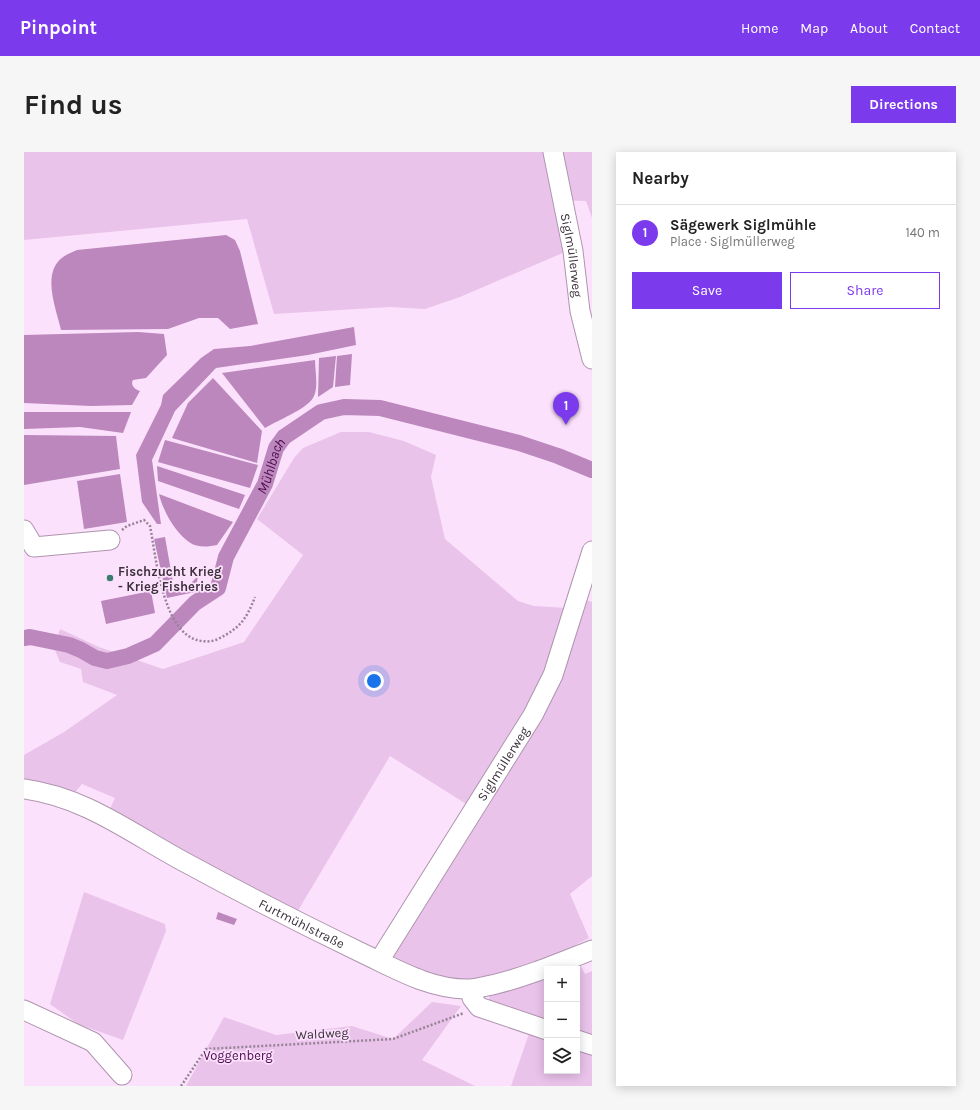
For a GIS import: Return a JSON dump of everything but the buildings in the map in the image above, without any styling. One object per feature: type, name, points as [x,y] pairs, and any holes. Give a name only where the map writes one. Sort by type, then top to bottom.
[{"type":"street","name":"Siglmüllerweg","points":[[553,152],[573,252],[580,312],[592,359]]},
{"type":"street","points":[[24,530],[34,547],[110,540]]},
{"type":"street","name":"Siglmüllerweg","points":[[379,961],[536,708],[553,675],[592,551]]},
{"type":"street","name":"Furtmühlstraße","points":[[24,789],[45,792],[78,803],[102,814],[188,865],[314,930],[420,980],[446,988],[472,989],[504,982],[552,966],[592,950]]},
{"type":"street","points":[[472,989],[472,998],[479,1007],[544,1029]]},
{"type":"street","points":[[24,1010],[93,1042],[122,1075]]},
{"type":"street","points":[[580,1041],[592,1045]]},
{"type":"path","points":[[110,540],[127,526],[144,520],[150,526],[164,596],[181,629],[194,639],[214,641],[239,627],[255,597]]},
{"type":"path","name":"Waldweg","points":[[180,1086],[206,1049],[393,1040],[479,1007]]},
{"type":"green space","points":[[24,152],[592,152],[592,218],[586,201],[557,200],[565,252],[460,297],[425,309],[390,307],[274,314],[247,219],[24,240]]},
{"type":"green space","points":[[341,432],[369,432],[404,441],[436,455],[431,477],[445,539],[518,601],[534,606],[567,608],[583,599],[592,602],[592,876],[570,894],[589,938],[572,947],[585,974],[592,971],[592,1086],[511,1086],[534,1019],[489,1004],[489,979],[460,980],[426,974],[388,960],[479,812],[390,756],[296,914],[109,811],[115,798],[82,784],[73,795],[24,781],[24,755],[64,732],[117,695],[83,682],[81,669],[60,662],[54,648],[60,629],[99,647],[163,669],[244,642],[303,555],[257,519],[294,458],[303,448]]},
{"type":"green space","points":[[84,892],[165,924],[166,931],[123,1040],[78,1024],[50,1004]]},
{"type":"green space","name":"Voggenberg","points":[[432,1002],[461,1006],[422,1060],[475,1086],[186,1086],[224,1017],[276,1035],[352,1026],[393,1039]]},
{"type":"shaded area","points":[[226,235],[235,240],[240,251],[258,324],[230,329],[218,318],[199,318],[168,329],[61,330],[51,281],[56,264],[66,255],[77,250]]},
{"type":"shaded area","points":[[354,327],[356,345],[308,355],[216,368],[175,411],[152,460],[161,524],[157,524],[142,502],[136,455],[161,405],[163,395],[201,358],[214,349],[250,346]]},
{"type":"shaded area","points":[[138,332],[164,334],[167,355],[146,378],[133,380],[132,384],[136,390],[140,391],[132,405],[91,406],[24,403],[24,335]]},
{"type":"shaded area","points":[[352,354],[350,385],[335,387],[337,356]]},
{"type":"shaded area","points":[[336,356],[333,387],[318,397],[319,358]]},
{"type":"shaded area","points":[[315,360],[316,389],[313,398],[298,411],[265,428],[222,373]]},
{"type":"shaded area","points":[[213,378],[262,431],[257,463],[172,438],[188,403]]},
{"type":"shaded area","points":[[24,412],[131,412],[123,433],[80,427],[24,429]]},
{"type":"shaded area","points":[[24,435],[116,436],[120,469],[24,485]]},
{"type":"shaded area","points":[[165,440],[258,465],[250,488],[158,462]]},
{"type":"shaded area","points":[[157,466],[245,495],[239,509],[158,481]]},
{"type":"shaded area","points":[[120,474],[127,522],[84,529],[77,481]]},
{"type":"shaded area","points":[[159,494],[233,522],[217,545],[206,547],[192,544],[174,527]]},
{"type":"shaded area","points":[[165,537],[174,588],[189,585],[198,576],[195,592],[167,598],[154,539]]},
{"type":"shaded area","points":[[151,591],[155,613],[106,624],[101,601]]},
{"type":"shaded area","points":[[218,912],[237,919],[234,925],[216,919]]},
{"type":"waterway","name":"Mühlbach","points":[[24,638],[30,637],[69,645],[95,658],[107,661],[128,656],[155,644],[195,603],[218,588],[226,557],[265,484],[276,448],[284,437],[321,412],[344,407],[380,408],[519,443],[558,456],[592,470]]},
{"type":"place","name":"Sägewerk Siglmühle","points":[[566,425]]},
{"type":"place","name":"Fischzucht Krieg - Krieg Fisheries","points":[[110,578]]}]
